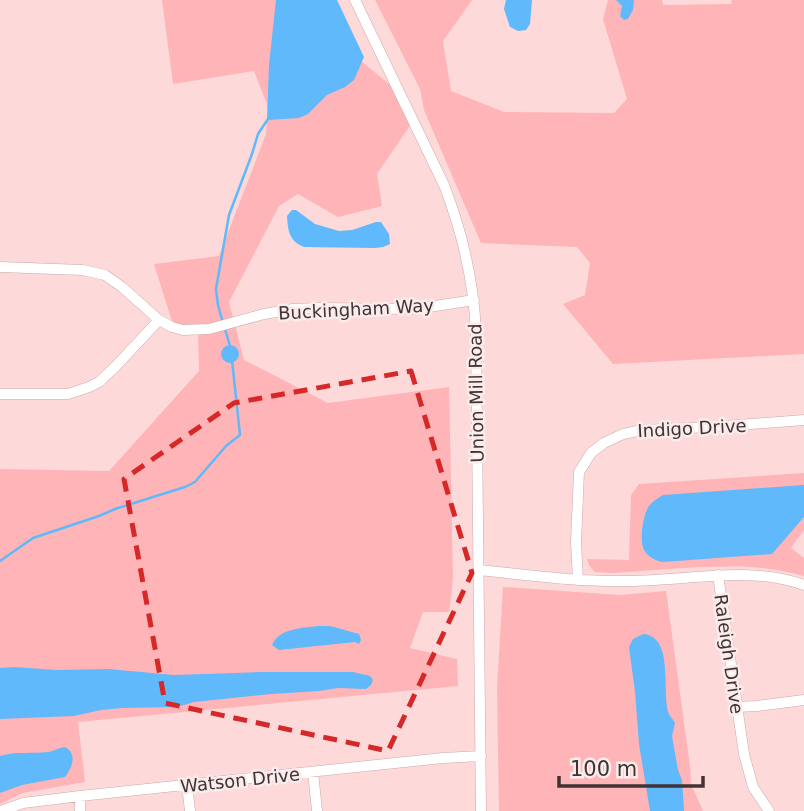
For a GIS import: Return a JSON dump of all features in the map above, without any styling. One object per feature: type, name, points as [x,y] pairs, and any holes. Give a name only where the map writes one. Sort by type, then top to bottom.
[{"type":"street","name":"Union Mill Road","points":[[355,0],[430,155],[452,205],[467,254],[476,334],[481,811]]},
{"type":"street","name":"Buckingham Way","points":[[0,267],[83,270],[104,275],[122,287],[159,320],[172,327],[196,330],[293,309],[416,309],[474,300]]},
{"type":"street","points":[[0,394],[68,394],[89,387],[99,382],[115,367],[159,320]]},
{"type":"street","name":"Indigo Drive","points":[[578,580],[576,542],[579,472],[591,453],[604,443],[623,434],[642,430],[804,420]]},
{"type":"street","points":[[479,570],[578,580],[630,581],[760,575],[804,585]]},
{"type":"street","name":"Raleigh Drive","points":[[718,575],[736,707],[749,777],[769,811]]},
{"type":"street","points":[[736,707],[804,700]]},
{"type":"street","name":"Watson Drive","points":[[1,811],[23,803],[80,796],[481,755]]},
{"type":"street","points":[[313,772],[317,811]]},
{"type":"street","points":[[187,785],[190,811]]},
{"type":"street","points":[[80,796],[80,811]]},
{"type":"highlighted area","points":[[411,371],[472,573],[388,751],[165,703],[124,479],[234,403]]},
{"type":"shaded area","points":[[162,0],[321,0],[348,50],[395,89],[411,124],[377,174],[382,206],[338,217],[298,194],[279,206],[229,302],[244,360],[328,403],[449,387],[453,579],[449,612],[423,612],[410,648],[457,659],[458,686],[78,722],[85,782],[23,793],[0,804],[0,469],[109,471],[199,371],[198,334],[175,331],[154,264],[219,256],[266,134],[268,107],[254,71],[173,84]]},
{"type":"shaded area","points":[[375,0],[472,0],[443,41],[451,91],[504,112],[614,113],[627,99],[603,19],[608,0],[662,0],[663,5],[731,4],[732,0],[804,0],[804,354],[613,364],[563,304],[585,295],[590,263],[577,247],[481,243],[424,110],[420,89]]},
{"type":"shaded area","points":[[804,473],[804,530],[791,548],[804,558],[804,576],[774,569],[729,566],[612,573],[595,572],[589,565],[587,559],[629,560],[631,495],[639,484]]},
{"type":"shaded area","points":[[503,587],[620,595],[666,591],[691,784],[703,811],[499,811],[497,687]]},
{"type":"water","points":[[276,0],[337,0],[364,57],[354,80],[327,95],[308,114],[299,118],[267,120],[269,65]]},
{"type":"water","points":[[506,0],[532,0],[530,24],[526,30],[518,31],[510,27],[504,9]]},
{"type":"water","points":[[616,0],[634,0],[628,19],[624,20],[620,16],[622,6]]},
{"type":"water","points":[[292,210],[315,224],[339,231],[381,222],[389,234],[390,244],[375,248],[304,247],[292,239],[289,231],[287,216]]},
{"type":"water","points":[[230,345],[236,348],[239,354],[236,360],[230,363],[224,360],[221,354],[224,348]]},
{"type":"water","points":[[804,485],[804,517],[772,554],[663,562],[652,558],[644,550],[642,534],[645,515],[651,504],[663,495]]},
{"type":"water","points":[[330,626],[359,634],[361,640],[359,644],[355,642],[279,650],[272,645],[275,639],[286,632]]},
{"type":"water","points":[[643,634],[653,637],[663,655],[667,705],[675,723],[672,736],[682,780],[684,811],[650,811],[639,744],[629,647],[633,639]]},
{"type":"water","points":[[0,668],[56,670],[108,669],[174,675],[353,672],[370,676],[373,680],[366,689],[338,688],[194,702],[177,707],[122,708],[74,716],[0,719]]},
{"type":"water","points":[[65,747],[73,757],[65,777],[22,785],[0,793],[0,756],[48,752]]},
{"type":"waterway","points":[[223,323],[216,289],[229,215],[258,134],[268,119]]},
{"type":"waterway","points":[[225,329],[230,346]]},
{"type":"waterway","points":[[0,561],[33,538],[195,482],[226,446],[240,435],[232,360]]}]
